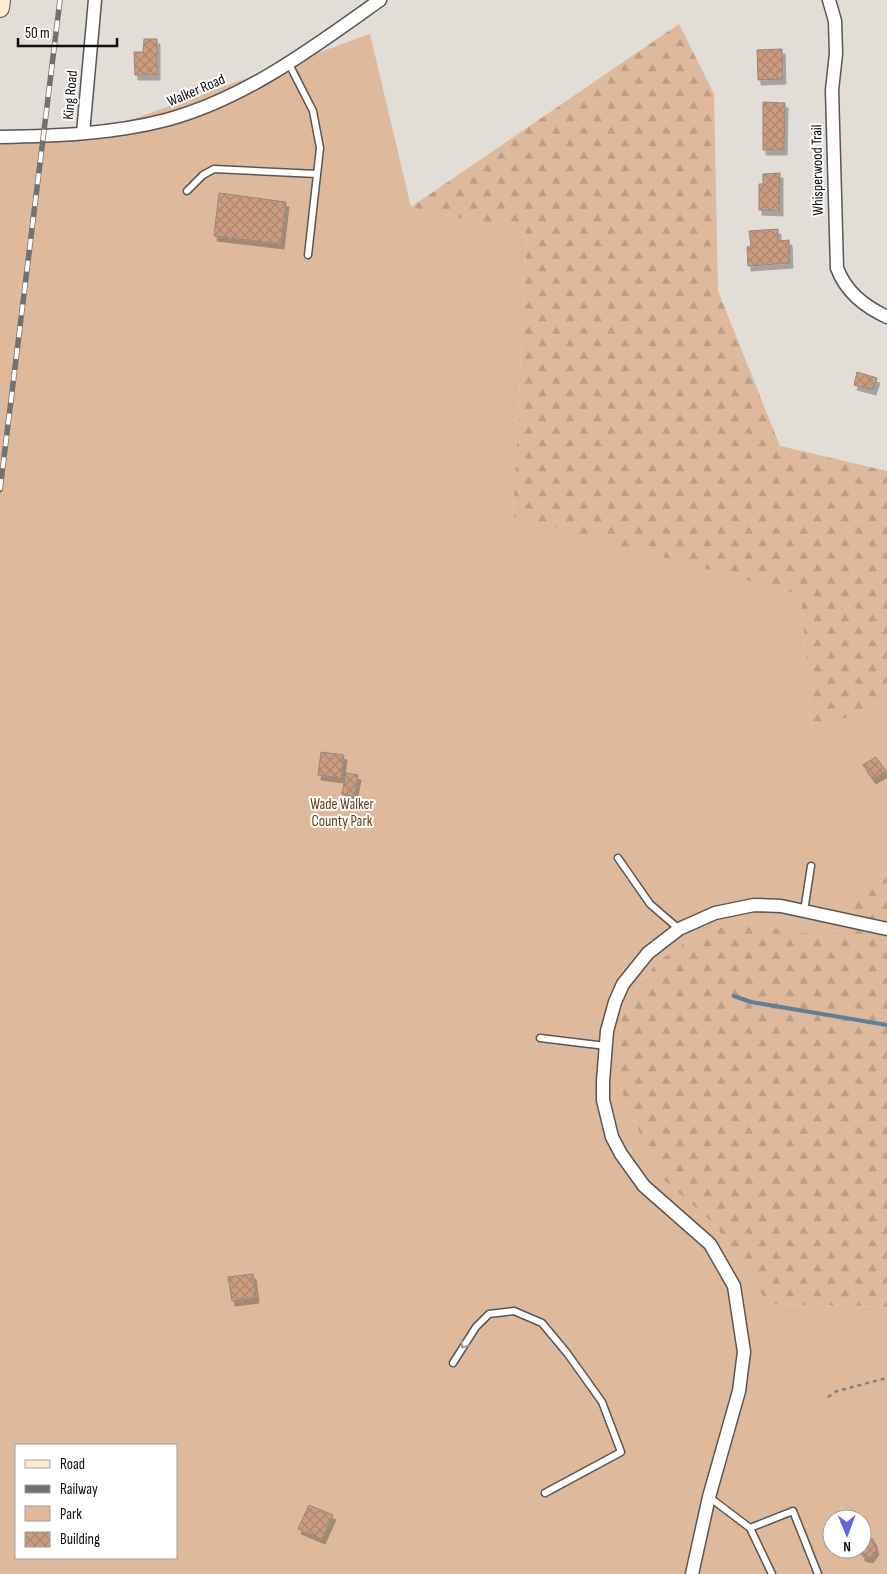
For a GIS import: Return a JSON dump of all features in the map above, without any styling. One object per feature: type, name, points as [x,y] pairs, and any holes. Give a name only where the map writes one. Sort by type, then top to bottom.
[{"type":"main road","points":[[0,8],[1,0]]},
{"type":"street","name":"King Road","points":[[83,133],[95,0]]},
{"type":"street","name":"Walker Road","points":[[0,138],[83,133],[126,127],[173,117],[224,97],[289,64],[380,0]]},
{"type":"street","name":"Whisperwood Trail","points":[[829,0],[835,21],[836,54],[832,90],[837,268],[849,291],[868,308],[887,317]]},
{"type":"street","points":[[692,1574],[709,1497],[739,1391],[744,1352],[734,1286],[710,1244],[644,1186],[621,1154],[612,1137],[603,1100],[606,1046],[615,1002],[623,984],[648,953],[679,929],[715,913],[734,908],[781,906],[887,929]]},
{"type":"lane","points":[[289,64],[313,111],[320,148],[308,256]]},
{"type":"lane","points":[[187,191],[203,175],[214,169],[317,174]]},
{"type":"lane","points":[[618,858],[650,904],[679,929]]},
{"type":"lane","points":[[804,911],[811,866]]},
{"type":"lane","points":[[540,1038],[606,1046]]},
{"type":"lane","points":[[453,1363],[476,1327],[490,1314],[514,1311],[542,1323],[568,1353],[602,1402],[621,1452],[545,1493]]},
{"type":"lane","points":[[709,1497],[750,1528],[772,1574]]},
{"type":"lane","points":[[750,1528],[793,1511],[818,1574]]},
{"type":"path","points":[[828,1397],[837,1391],[887,1378]]},
{"type":"green space","points":[[679,24],[714,94],[718,291],[780,446],[887,471],[887,697],[811,735],[801,595],[513,517],[527,234],[411,207]]},
{"type":"green space","name":"Wade Walker County Park","points":[[370,34],[411,207],[527,234],[513,516],[801,595],[811,735],[887,697],[887,872],[866,879],[831,937],[735,922],[693,937],[657,962],[622,1008],[617,1081],[658,1175],[715,1225],[768,1304],[887,1307],[887,1574],[0,1574],[0,134],[103,130]]},
{"type":"green space","points":[[887,872],[887,1307],[768,1304],[715,1225],[658,1175],[617,1081],[622,1008],[657,962],[693,937],[735,922],[831,937],[866,879]]},
{"type":"building","points":[[144,39],[157,39],[157,75],[135,75],[134,52],[143,52]]},
{"type":"building","points":[[782,49],[783,79],[758,80],[757,50]]},
{"type":"building","points":[[763,102],[785,103],[784,150],[763,150]]},
{"type":"building","points":[[780,173],[780,211],[759,210],[759,184],[763,184],[763,174]]},
{"type":"building","points":[[219,193],[286,202],[281,244],[214,236]]},
{"type":"building","points":[[778,229],[778,241],[789,240],[790,263],[748,266],[747,247],[751,246],[749,231]]},
{"type":"building","points":[[857,372],[877,378],[873,390],[854,385]]},
{"type":"building","points":[[321,752],[344,755],[341,778],[318,775]]},
{"type":"building","points":[[876,757],[886,771],[873,779],[863,765]]},
{"type":"building","points":[[346,773],[358,775],[354,796],[342,794]]},
{"type":"building","points":[[253,1274],[256,1298],[232,1301],[228,1277]]},
{"type":"building","points":[[309,1505],[333,1515],[322,1539],[298,1529]]},
{"type":"building","points":[[872,1539],[873,1539],[876,1550],[872,1555]]},
{"type":"waterway","points":[[734,996],[751,1002],[887,1025]]},
{"type":"railway","points":[[0,490],[60,0]]}]
